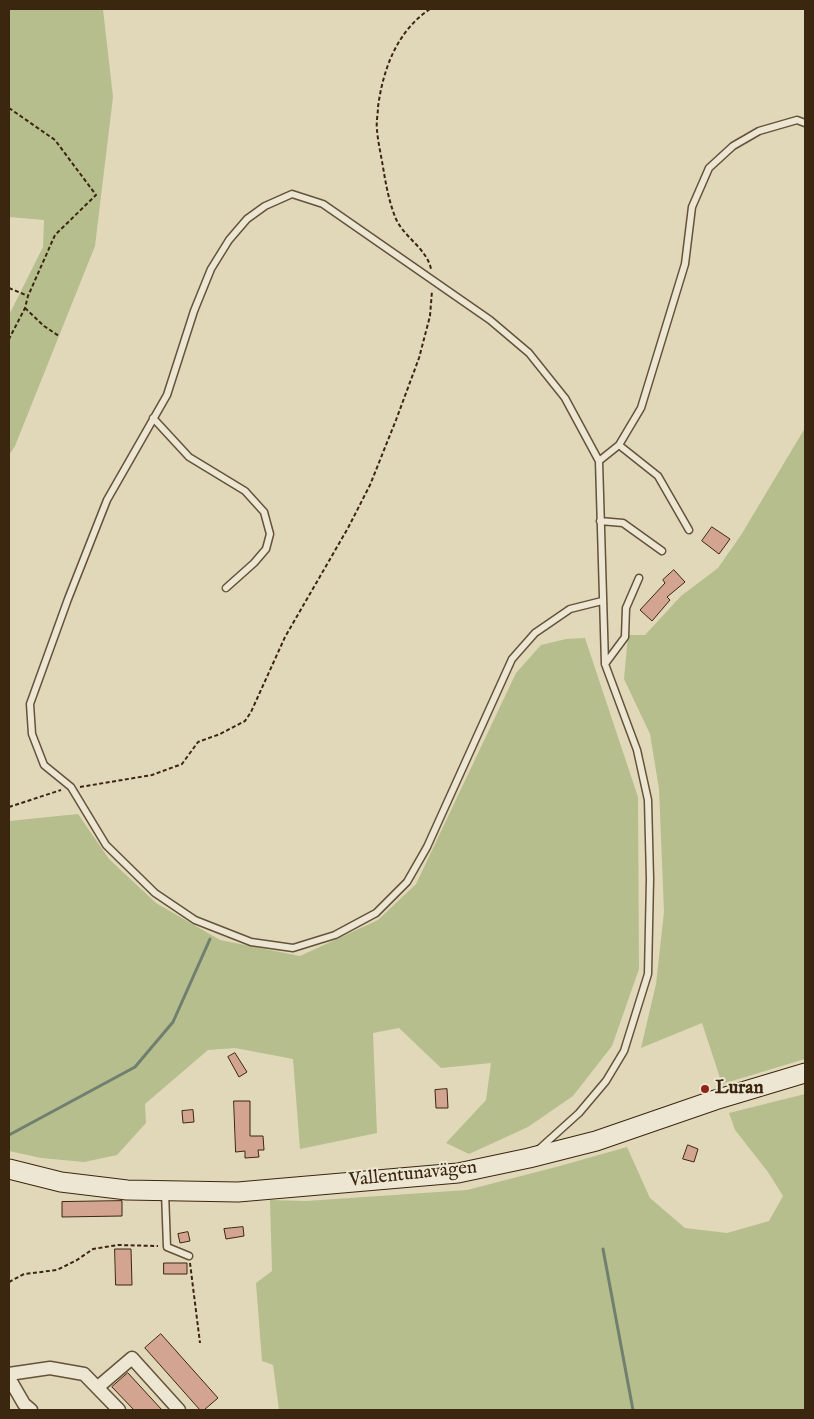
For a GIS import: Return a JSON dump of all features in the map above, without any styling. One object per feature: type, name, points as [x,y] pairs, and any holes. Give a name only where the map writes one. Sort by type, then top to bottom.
[{"type":"main road","name":"Vallentunavägen","points":[[9,1169],[61,1182],[127,1190],[238,1192],[458,1173],[596,1141],[715,1100],[805,1073]]},
{"type":"street","points":[[98,1388],[132,1358],[179,1410]]},
{"type":"street","points":[[32,1410],[24,1404],[9,1376],[50,1368],[84,1374],[119,1410]]},
{"type":"lane","points":[[599,461],[619,445],[641,408],[685,264],[692,206],[709,168],[733,146],[760,131],[797,120],[805,123]]},
{"type":"lane","points":[[529,1158],[579,1113],[606,1081],[624,1051],[648,974],[650,879],[648,800],[636,750],[605,664],[599,461],[565,398],[529,353],[490,320],[322,204],[292,194],[265,206],[247,219],[229,240],[211,269],[194,311],[167,395],[106,500],[30,704],[32,734],[44,765],[71,787],[106,845],[155,893],[195,920],[251,942],[293,948],[334,935],[376,913],[407,882],[427,848],[512,659],[535,633],[570,609],[602,601]]},
{"type":"lane","points":[[153,418],[189,457],[245,491],[264,512],[270,534],[266,549],[254,563],[226,588]]},
{"type":"lane","points":[[619,445],[658,476],[689,530]]},
{"type":"lane","points":[[600,521],[623,523],[662,551]]},
{"type":"lane","points":[[605,664],[625,637],[626,608],[639,578]]},
{"type":"lane","points":[[164,1191],[168,1247],[188,1256]]},
{"type":"path","points":[[9,807],[71,787],[116,782],[152,775],[182,764],[198,742],[220,734],[245,721],[251,712],[285,637],[348,528],[370,484],[419,358],[430,316],[433,280],[430,264],[397,221],[387,192],[376,128],[385,68],[401,38],[422,14],[430,9]]},
{"type":"path","points":[[9,108],[55,140],[96,195],[55,235],[28,296],[25,308],[9,340]]},
{"type":"path","points":[[9,288],[28,296]]},
{"type":"path","points":[[25,308],[44,326],[59,336]]},
{"type":"path","points":[[9,1282],[24,1274],[57,1270],[93,1249],[118,1245],[168,1247]]},
{"type":"path","points":[[188,1256],[200,1343]]},
{"type":"green space","points":[[9,9],[103,9],[113,97],[95,246],[15,446],[9,455],[9,315],[43,247],[44,220],[9,217]]},
{"type":"green space","points":[[805,428],[805,1059],[722,1084],[702,1023],[641,1048],[656,984],[664,912],[659,789],[650,734],[624,679],[628,635],[645,635],[681,596],[718,568],[741,535]]},
{"type":"green space","points":[[585,638],[638,797],[639,969],[612,1046],[573,1096],[528,1127],[469,1154],[446,1143],[486,1100],[491,1063],[441,1068],[399,1028],[373,1033],[377,1133],[300,1149],[293,1059],[235,1048],[208,1050],[145,1104],[146,1123],[117,1155],[84,1162],[41,1158],[9,1151],[9,821],[78,814],[109,859],[156,903],[220,940],[300,956],[378,920],[416,884],[516,673],[541,645],[566,639]]},
{"type":"green space","points":[[805,1094],[805,1410],[279,1410],[273,1365],[262,1361],[256,1283],[272,1271],[270,1200],[306,1201],[467,1190],[627,1147],[650,1198],[685,1228],[727,1233],[769,1221],[783,1196],[768,1172],[735,1130],[729,1113]]},
{"type":"building","points":[[712,527],[730,539],[719,554],[702,541]]},
{"type":"building","points":[[674,570],[685,582],[667,597],[670,600],[652,621],[640,610],[665,583],[663,580]]},
{"type":"building","points":[[235,1053],[247,1072],[239,1077],[228,1057]]},
{"type":"building","points":[[447,1089],[448,1108],[436,1108],[435,1090]]},
{"type":"building","points":[[234,1101],[250,1101],[250,1136],[263,1136],[264,1150],[258,1150],[259,1157],[245,1158],[245,1151],[236,1152]]},
{"type":"building","points":[[193,1110],[194,1122],[183,1123],[182,1111]]},
{"type":"building","points":[[688,1145],[698,1149],[694,1162],[683,1159]]},
{"type":"building","points":[[122,1201],[122,1216],[62,1217],[62,1202]]},
{"type":"building","points":[[243,1227],[244,1236],[226,1239],[224,1229]]},
{"type":"building","points":[[188,1232],[190,1241],[180,1243],[178,1234]]},
{"type":"building","points":[[115,1249],[131,1249],[132,1285],[116,1285]]},
{"type":"building","points":[[164,1263],[187,1263],[187,1274],[164,1274]]},
{"type":"building","points":[[161,1334],[218,1398],[204,1410],[200,1410],[145,1348]]},
{"type":"building","points":[[128,1373],[162,1410],[134,1410],[112,1387]]},
{"type":"waterway","points":[[9,1135],[135,1067],[173,1022],[210,939]]},
{"type":"waterway","points":[[603,1249],[633,1410]]},
{"type":"place","name":"Luran","points":[[705,1089]]}]
